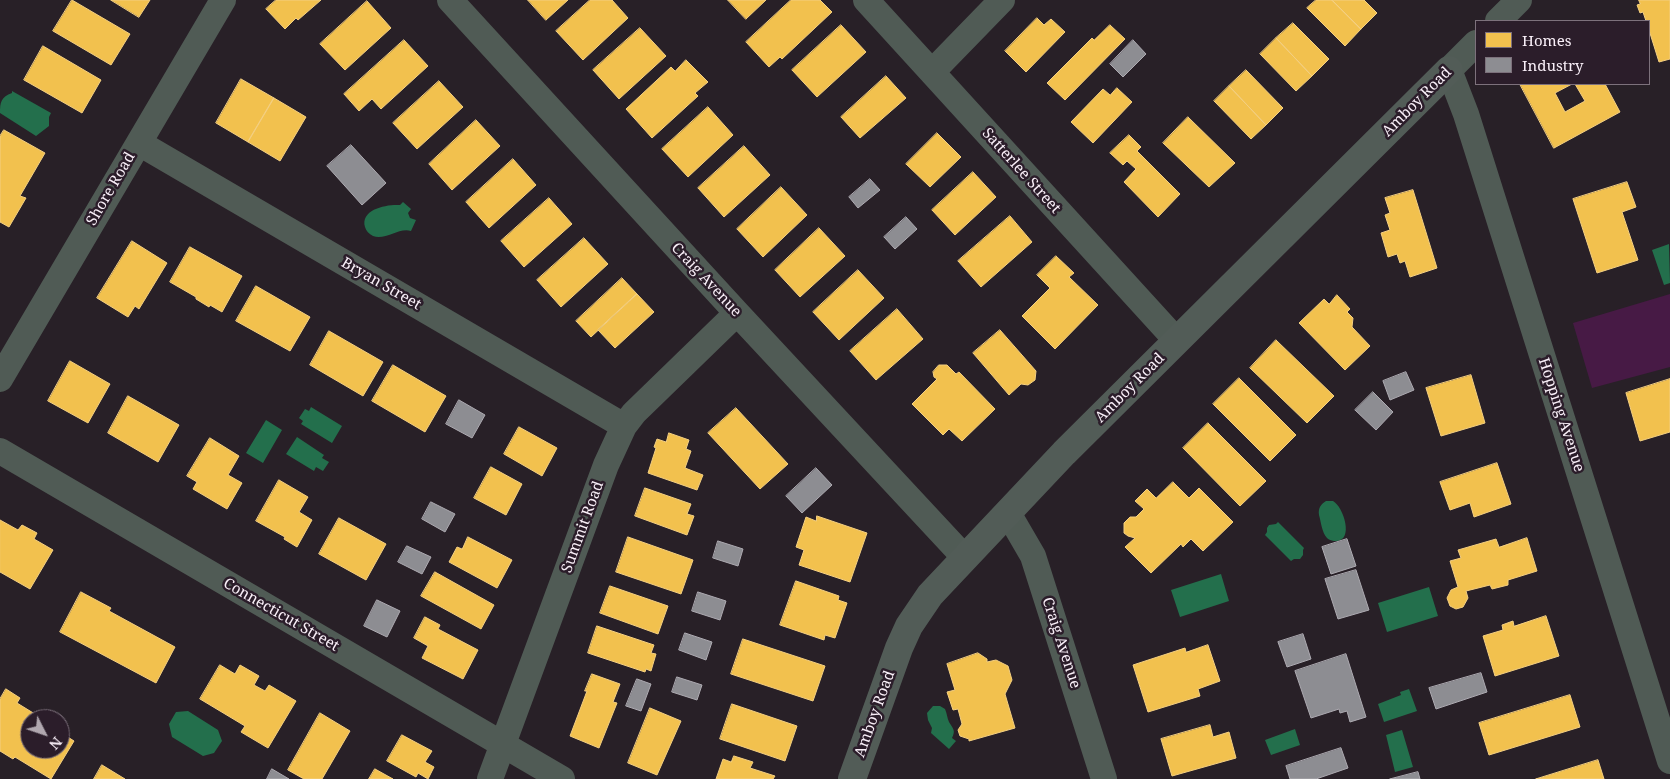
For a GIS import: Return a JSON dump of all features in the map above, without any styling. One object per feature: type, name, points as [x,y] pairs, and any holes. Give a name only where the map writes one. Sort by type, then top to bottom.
[{"type":"street","name":"Shore Road","points":[[0,379],[223,0]]},
{"type":"street","name":"Craig Avenue","points":[[450,0],[736,313],[965,558]]},
{"type":"street","name":"Satterlee Street","points":[[866,0],[1177,341]]},
{"type":"street","points":[[932,72],[1002,0]]},
{"type":"street","points":[[1499,20],[1519,0]]},
{"type":"street","name":"Amboy Road","points":[[852,779],[899,648],[909,626],[930,595],[1064,453],[1475,44]]},
{"type":"street","name":"Hopping Avenue","points":[[1449,70],[1466,114],[1670,761]]},
{"type":"street","name":"Bryan Street","points":[[138,143],[624,426]]},
{"type":"street","name":"Summit Road","points":[[490,779],[606,465],[624,426],[641,404],[736,313]]},
{"type":"street","name":"Connecticut Street","points":[[0,451],[562,779]]},
{"type":"street","name":"Craig Avenue","points":[[1008,513],[1033,556],[1104,779]]},
{"type":"shaded area","points":[[12,91],[51,113],[49,126],[36,136],[0,113],[2,100]]},
{"type":"shaded area","points":[[403,202],[411,209],[408,213],[410,218],[416,220],[411,231],[406,230],[378,237],[373,236],[366,230],[365,221],[370,212],[388,205],[400,205]]},
{"type":"shaded area","points":[[1669,244],[1670,283],[1664,285],[1652,250]]},
{"type":"shaded area","points":[[1670,294],[1670,367],[1592,388],[1573,323]]},
{"type":"shaded area","points":[[311,407],[342,426],[332,443],[301,424],[303,421],[299,418],[305,409],[309,411]]},
{"type":"shaded area","points":[[266,420],[282,430],[263,463],[246,453]]},
{"type":"shaded area","points":[[297,437],[324,455],[322,458],[329,462],[323,471],[316,467],[314,471],[286,454]]},
{"type":"shaded area","points":[[1326,501],[1333,501],[1344,517],[1346,531],[1340,540],[1334,541],[1325,536],[1319,510]]},
{"type":"shaded area","points":[[1278,522],[1304,548],[1300,559],[1291,561],[1265,535],[1269,525]]},
{"type":"shaded area","points":[[1221,574],[1229,601],[1180,617],[1171,590]]},
{"type":"shaded area","points":[[1429,587],[1438,616],[1387,632],[1378,603]]},
{"type":"shaded area","points":[[1409,689],[1417,711],[1384,722],[1378,704],[1401,695],[1400,692]]},
{"type":"shaded area","points":[[933,706],[940,706],[945,709],[948,720],[954,730],[952,738],[956,741],[949,749],[931,733],[932,728],[927,713]]},
{"type":"shaded area","points":[[188,711],[218,730],[222,741],[214,753],[203,756],[172,737],[169,724],[176,712]]},
{"type":"shaded area","points":[[1295,729],[1300,745],[1271,755],[1265,740]]},
{"type":"shaded area","points":[[1402,730],[1413,767],[1395,772],[1386,735]]},
{"type":"building: Homes","points":[[72,0],[130,34],[111,65],[53,31]]},
{"type":"building: Homes","points":[[111,0],[150,0],[139,17]]},
{"type":"building: Homes","points":[[276,0],[321,0],[298,20],[296,18],[285,29],[266,9]]},
{"type":"building: Homes","points":[[528,0],[568,0],[546,20]]},
{"type":"building: Homes","points":[[590,0],[612,0],[628,18],[583,60],[556,31]]},
{"type":"building: Homes","points":[[728,0],[766,0],[746,19]]},
{"type":"building: Homes","points":[[791,0],[820,0],[832,12],[782,59],[780,57],[769,67],[746,42]]},
{"type":"building: Homes","points":[[1316,0],[1332,0],[1361,29],[1345,46],[1307,8]]},
{"type":"building: Homes","points":[[1332,0],[1364,0],[1377,13],[1361,29]]},
{"type":"building: Homes","points":[[1639,0],[1670,0],[1670,59],[1659,62],[1650,33],[1650,20],[1646,20],[1643,12],[1640,13],[1637,5],[1640,4]]},
{"type":"building: Homes","points":[[367,1],[391,28],[345,70],[320,44]]},
{"type":"building: Homes","points":[[1037,18],[1044,25],[1051,19],[1065,32],[1026,72],[1005,51]]},
{"type":"building: Homes","points":[[1293,23],[1329,59],[1312,76],[1276,38]]},
{"type":"building: Homes","points":[[841,25],[866,52],[817,97],[792,70]]},
{"type":"building: Homes","points":[[1110,25],[1125,39],[1065,100],[1047,83],[1092,38],[1094,40]]},
{"type":"building: Homes","points":[[640,28],[666,56],[619,99],[593,70]]},
{"type":"building: Homes","points":[[1276,38],[1312,76],[1296,91],[1260,54]]},
{"type":"building: Homes","points":[[404,40],[428,66],[381,109],[372,99],[359,111],[344,94]]},
{"type":"building: Homes","points":[[43,46],[101,80],[82,113],[24,80]]},
{"type":"building: Homes","points":[[686,60],[708,82],[695,93],[698,96],[652,138],[626,109],[671,67],[675,71]]},
{"type":"building: Homes","points":[[1246,70],[1283,108],[1266,125],[1229,86]]},
{"type":"building: Homes","points":[[886,76],[906,98],[860,138],[841,117]]},
{"type":"building: Homes","points":[[241,79],[274,98],[248,142],[216,123]]},
{"type":"building: Homes","points":[[439,81],[463,107],[417,149],[393,123]]},
{"type":"building: Homes","points":[[1521,85],[1570,85],[1555,93],[1565,112],[1585,101],[1576,85],[1606,85],[1620,112],[1554,148]]},
{"type":"building: Homes","points":[[1229,86],[1266,125],[1251,139],[1214,101]]},
{"type":"building: Homes","points":[[1117,88],[1132,102],[1093,143],[1071,122],[1103,89],[1110,95]]},
{"type":"building: Homes","points":[[274,98],[306,117],[280,161],[248,142]]},
{"type":"building: Homes","points":[[708,107],[733,135],[688,177],[662,149]]},
{"type":"building: Homes","points":[[1188,117],[1235,163],[1209,187],[1163,143]]},
{"type":"building: Homes","points":[[476,120],[500,146],[452,190],[429,164]]},
{"type":"building: Homes","points":[[4,130],[45,153],[20,196],[26,198],[9,227],[0,222],[0,136]]},
{"type":"building: Homes","points":[[937,133],[961,157],[930,187],[906,164]]},
{"type":"building: Homes","points":[[1129,135],[1141,147],[1137,151],[1180,194],[1158,217],[1124,182],[1136,169],[1127,161],[1123,165],[1110,153]]},
{"type":"building: Homes","points":[[744,146],[770,175],[724,217],[698,188]]},
{"type":"building: Homes","points":[[513,159],[536,185],[489,228],[466,202]]},
{"type":"building: Homes","points":[[973,172],[996,197],[955,235],[932,210]]},
{"type":"building: Homes","points":[[1627,182],[1636,207],[1622,212],[1638,260],[1597,273],[1573,199]]},
{"type":"building: Homes","points":[[781,187],[807,215],[763,257],[737,229]]},
{"type":"building: Homes","points":[[1413,190],[1437,268],[1410,277],[1405,261],[1400,263],[1397,254],[1388,257],[1381,233],[1390,230],[1385,215],[1390,213],[1385,198]]},
{"type":"building: Homes","points":[[549,198],[572,224],[524,267],[501,241]]},
{"type":"building: Homes","points":[[1010,216],[1032,242],[981,287],[958,261]]},
{"type":"building: Homes","points":[[819,228],[845,256],[800,297],[775,270]]},
{"type":"building: Homes","points":[[584,238],[608,264],[561,307],[537,280]]},
{"type":"building: Homes","points":[[132,241],[167,263],[139,309],[135,306],[128,317],[97,298]]},
{"type":"building: Homes","points":[[190,247],[242,276],[222,312],[210,305],[209,307],[170,282]]},
{"type":"building: Homes","points":[[1056,256],[1074,273],[1069,277],[1098,305],[1055,349],[1022,316],[1050,288],[1037,275]]},
{"type":"building: Homes","points":[[858,270],[884,298],[839,340],[813,312]]},
{"type":"building: Homes","points":[[622,278],[637,294],[591,337],[576,321]]},
{"type":"building: Homes","points":[[256,286],[310,317],[290,351],[236,321]]},
{"type":"building: Homes","points":[[637,294],[654,312],[615,348],[598,330]]},
{"type":"building: Homes","points":[[1337,295],[1350,309],[1347,312],[1353,318],[1352,327],[1370,346],[1345,370],[1299,323],[1324,299],[1329,304]]},
{"type":"building: Homes","points":[[897,309],[923,339],[876,380],[850,351]]},
{"type":"building: Homes","points":[[1000,330],[1036,371],[1035,380],[1028,385],[1021,384],[1009,395],[973,353]]},
{"type":"building: Homes","points":[[329,331],[383,362],[363,396],[310,365]]},
{"type":"building: Homes","points":[[1276,340],[1334,396],[1307,423],[1250,368]]},
{"type":"building: Homes","points":[[70,361],[110,384],[88,423],[48,401]]},
{"type":"building: Homes","points":[[393,365],[446,396],[425,432],[372,401]]},
{"type":"building: Homes","points":[[939,365],[947,365],[956,374],[959,372],[995,409],[962,441],[949,429],[943,435],[912,404],[937,379],[934,377],[933,372]]},
{"type":"building: Homes","points":[[1471,375],[1485,423],[1441,436],[1426,388]]},
{"type":"building: Homes","points":[[1239,378],[1296,435],[1270,461],[1213,404]]},
{"type":"building: Homes","points":[[1670,379],[1670,432],[1640,441],[1626,393]]},
{"type":"building: Homes","points":[[128,396],[179,425],[158,462],[108,433]]},
{"type":"building: Homes","points":[[736,408],[788,464],[760,489],[708,433]]},
{"type":"building: Homes","points":[[1208,423],[1266,481],[1240,506],[1183,448]]},
{"type":"building: Homes","points":[[519,427],[557,448],[542,476],[504,454]]},
{"type":"building: Homes","points":[[669,433],[689,440],[686,449],[691,451],[685,468],[703,475],[697,490],[648,473],[657,439],[666,442]]},
{"type":"building: Homes","points":[[210,438],[239,456],[228,475],[242,483],[227,509],[193,489],[197,482],[187,476]]},
{"type":"building: Homes","points":[[1497,463],[1511,504],[1474,517],[1470,503],[1450,510],[1440,482]]},
{"type":"building: Homes","points":[[491,467],[522,484],[506,515],[474,498]]},
{"type":"building: Homes","points":[[279,480],[308,497],[299,512],[312,520],[297,547],[284,539],[285,537],[256,521]]},
{"type":"building: Homes","points":[[1173,482],[1189,498],[1199,488],[1233,522],[1203,551],[1191,539],[1183,547],[1181,544],[1151,573],[1125,547],[1135,538],[1124,533],[1124,523],[1130,517],[1136,517],[1144,509],[1135,501],[1147,489],[1156,498]]},
{"type":"building: Homes","points":[[645,488],[691,504],[687,514],[694,516],[687,535],[635,516]]},
{"type":"building: Homes","points":[[817,516],[867,533],[850,582],[799,565],[804,550],[796,547],[806,517],[816,521]]},
{"type":"building: Homes","points":[[339,518],[386,544],[366,580],[319,554]]},
{"type":"building: Homes","points":[[0,520],[18,530],[22,525],[37,533],[34,539],[53,550],[30,589],[0,572]]},
{"type":"building: Homes","points":[[468,537],[512,560],[497,588],[449,562],[457,547],[462,549]]},
{"type":"building: Homes","points":[[628,537],[693,560],[681,594],[616,572]]},
{"type":"building: Homes","points":[[1527,538],[1537,571],[1508,580],[1508,585],[1492,589],[1490,585],[1466,591],[1468,598],[1463,607],[1456,609],[1450,606],[1447,598],[1451,590],[1458,587],[1450,561],[1461,558],[1458,550],[1496,539],[1499,547]]},
{"type":"building: Homes","points":[[435,572],[494,605],[481,629],[421,596]]},
{"type":"building: Homes","points":[[796,581],[839,596],[838,600],[847,603],[835,638],[825,635],[824,640],[780,625]]},
{"type":"building: Homes","points":[[610,586],[668,606],[658,634],[600,613]]},
{"type":"building: Homes","points":[[81,592],[111,608],[109,611],[175,647],[156,683],[60,632]]},
{"type":"building: Homes","points":[[1546,616],[1559,656],[1495,676],[1483,636],[1503,630],[1502,625],[1513,621],[1514,626]]},
{"type":"building: Homes","points":[[425,617],[440,625],[438,629],[478,650],[463,679],[422,658],[428,646],[414,638]]},
{"type":"building: Homes","points":[[597,626],[654,645],[651,653],[656,654],[651,671],[646,669],[645,672],[588,653]]},
{"type":"building: Homes","points":[[743,639],[825,666],[813,701],[731,674]]},
{"type":"building: Homes","points":[[1208,645],[1220,681],[1198,689],[1200,696],[1148,712],[1133,665],[1185,648],[1186,652]]},
{"type":"building: Homes","points":[[978,653],[987,659],[987,662],[996,660],[1008,666],[1012,680],[1005,694],[1015,728],[969,741],[969,739],[960,736],[958,730],[962,724],[958,709],[953,710],[947,692],[955,690],[947,664]]},
{"type":"building: Homes","points":[[220,665],[235,674],[240,665],[259,676],[254,685],[265,691],[269,685],[296,701],[268,748],[241,732],[245,726],[200,699]]},
{"type":"building: Homes","points":[[592,674],[620,684],[613,702],[617,703],[599,748],[570,736]]},
{"type":"building: Homes","points":[[6,689],[20,698],[17,703],[27,709],[20,709],[20,759],[63,759],[51,779],[15,757],[13,759],[0,751],[0,699]]},
{"type":"building: Homes","points":[[1570,695],[1580,727],[1489,755],[1479,723]]},
{"type":"building: Homes","points":[[732,704],[797,726],[785,761],[720,739]]},
{"type":"building: Homes","points":[[650,708],[681,721],[657,775],[628,763]]},
{"type":"building: Homes","points":[[320,713],[350,731],[322,779],[304,779],[288,770]]},
{"type":"building: Homes","points":[[1210,725],[1213,737],[1229,732],[1236,758],[1172,776],[1161,739]]},
{"type":"building: Homes","points":[[402,735],[432,751],[425,762],[434,767],[428,779],[418,773],[416,777],[387,761]]},
{"type":"building: Homes","points":[[70,738],[74,741],[70,748]]},
{"type":"building: Homes","points":[[734,756],[753,762],[750,768],[775,776],[773,779],[716,779],[723,759],[731,762]]},
{"type":"building: Homes","points":[[1598,760],[1604,779],[1536,779]]},
{"type":"building: Homes","points":[[102,765],[125,779],[94,779]]},
{"type":"building: Homes","points":[[375,769],[393,779],[369,779]]},
{"type":"building: Industry","points":[[1133,40],[1146,54],[1123,77],[1110,64]]},
{"type":"building: Industry","points":[[351,145],[386,183],[362,205],[327,166]]},
{"type":"building: Industry","points":[[870,179],[880,190],[858,208],[849,197]]},
{"type":"building: Industry","points":[[906,217],[917,229],[895,249],[884,237]]},
{"type":"building: Industry","points":[[1406,372],[1414,390],[1390,400],[1383,381]]},
{"type":"building: Industry","points":[[1373,392],[1393,412],[1376,430],[1355,410]]},
{"type":"building: Industry","points":[[459,400],[485,415],[472,438],[446,424]]},
{"type":"building: Industry","points":[[816,468],[832,485],[802,513],[786,496]]},
{"type":"building: Industry","points":[[431,502],[455,514],[445,532],[422,519]]},
{"type":"building: Industry","points":[[1347,539],[1356,566],[1331,574],[1322,547]]},
{"type":"building: Industry","points":[[718,541],[743,549],[738,566],[713,558]]},
{"type":"building: Industry","points":[[407,546],[431,557],[422,574],[398,562]]},
{"type":"building: Industry","points":[[1356,570],[1369,610],[1338,619],[1325,579]]},
{"type":"building: Industry","points":[[698,592],[726,601],[720,620],[692,611]]},
{"type":"building: Industry","points":[[377,600],[400,611],[387,637],[364,626]]},
{"type":"building: Industry","points":[[685,633],[712,642],[706,660],[679,650]]},
{"type":"building: Industry","points":[[1303,634],[1311,659],[1287,667],[1278,642]]},
{"type":"building: Industry","points":[[1346,654],[1366,717],[1350,722],[1347,711],[1340,713],[1339,709],[1311,718],[1295,671]]},
{"type":"building: Industry","points":[[1481,673],[1487,692],[1436,709],[1429,688]]},
{"type":"building: Industry","points":[[677,677],[702,685],[697,700],[672,692]]},
{"type":"building: Industry","points":[[637,679],[651,684],[641,711],[626,706]]},
{"type":"building: Industry","points":[[1341,748],[1348,768],[1316,779],[1290,779],[1286,766]]},
{"type":"building: Industry","points":[[272,769],[289,779],[267,779]]},
{"type":"building: Industry","points":[[1418,772],[1420,779],[1390,779]]}]
